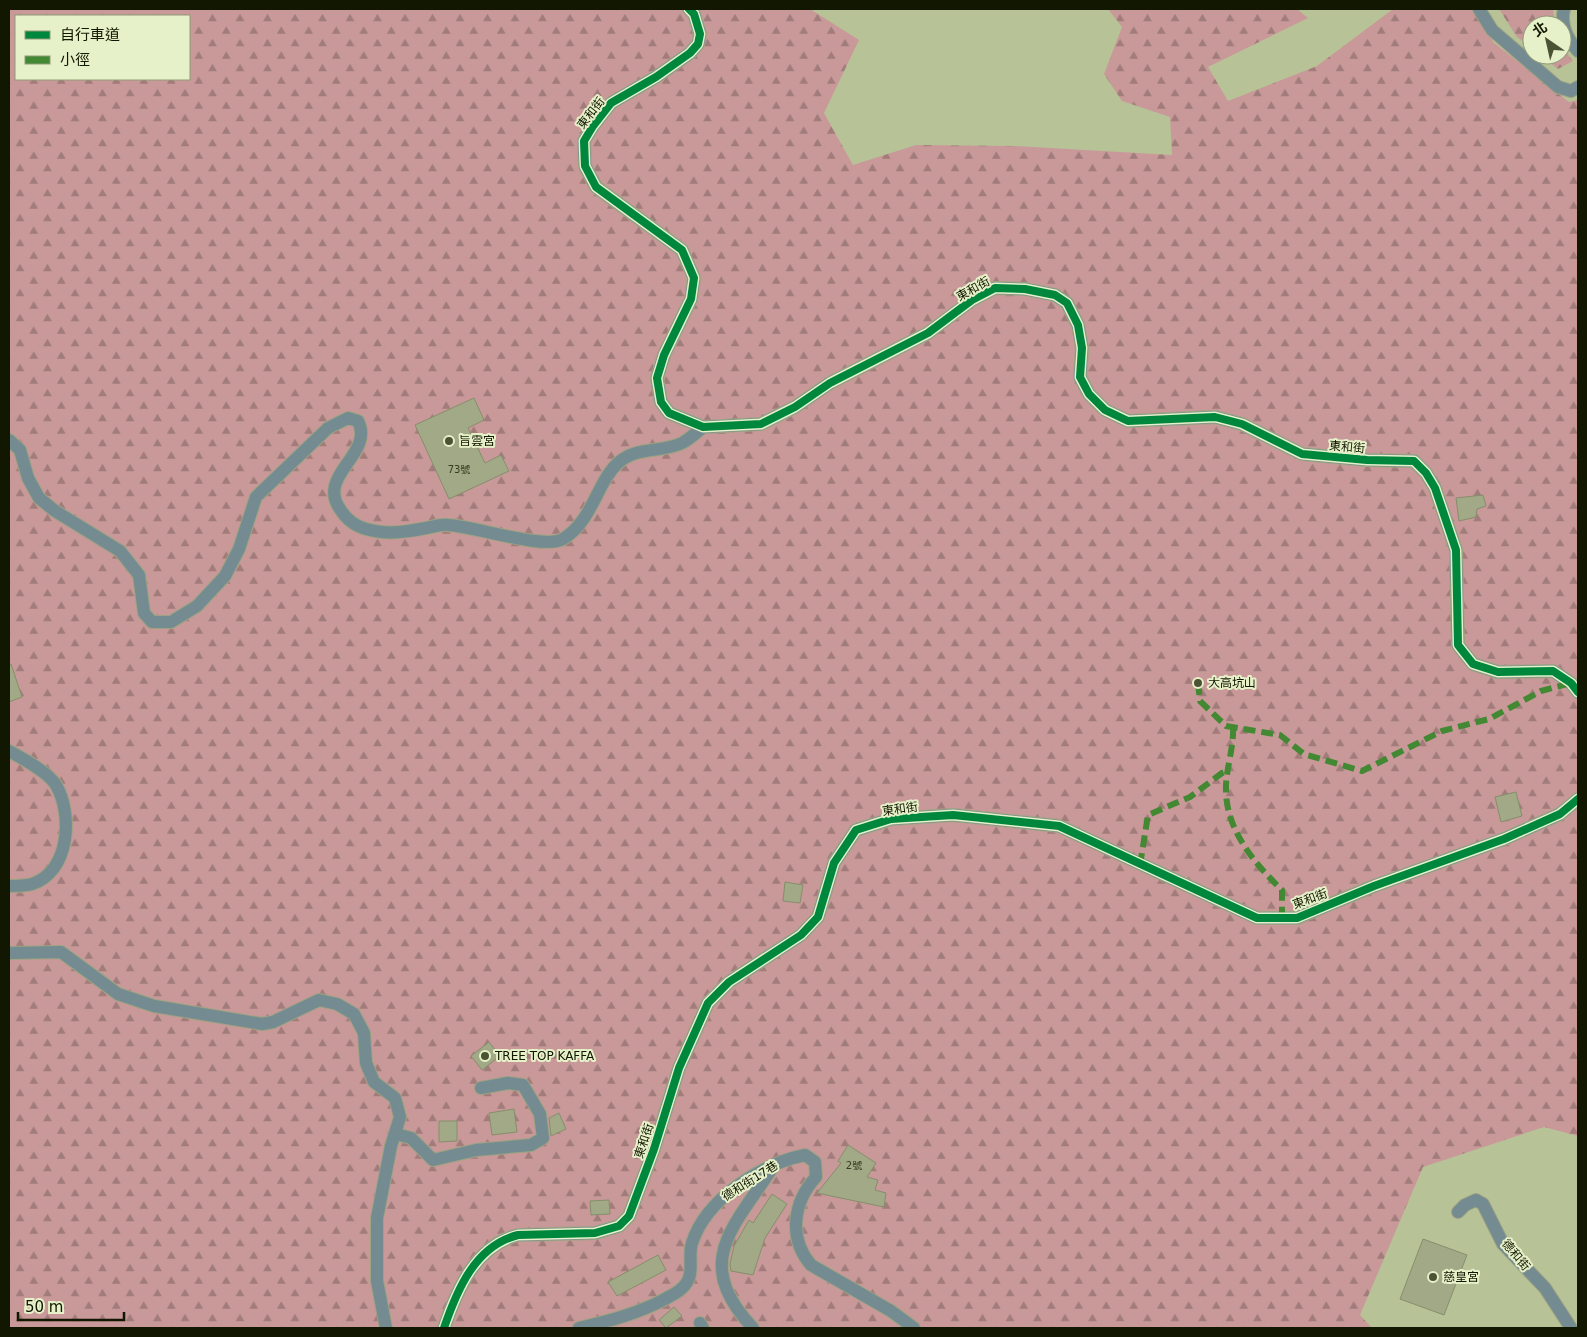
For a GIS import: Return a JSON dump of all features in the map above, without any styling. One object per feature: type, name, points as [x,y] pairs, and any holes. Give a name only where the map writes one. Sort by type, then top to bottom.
[{"type":"street","name":"東和街","points":[[689,9],[694,14],[700,34],[698,44],[690,53],[656,77],[611,103],[584,141],[585,166],[596,187],[682,250],[694,278],[691,300],[664,354],[657,378],[661,402],[668,413],[703,427],[762,424],[794,407],[830,382],[928,333],[972,300],[995,288],[1025,289],[1055,295],[1067,303],[1078,325],[1082,348],[1080,377],[1088,394],[1105,410],[1128,421],[1215,417],[1242,424],[1302,454],[1367,460],[1414,461],[1426,473],[1435,488],[1456,550],[1458,645],[1473,664],[1498,672],[1553,671],[1571,683],[1578,692]]},
{"type":"street","points":[[1479,9],[1492,30],[1558,87],[1571,91],[1578,87]]},
{"type":"street","points":[[1564,9],[1566,33],[1578,51]]},
{"type":"street","points":[[9,440],[20,450],[28,478],[39,498],[55,511],[120,551],[139,574],[144,613],[152,622],[171,622],[197,606],[225,576],[239,549],[256,497],[328,428],[348,418],[358,421],[362,430],[361,441],[336,479],[333,494],[339,508],[350,521],[366,529],[401,533],[447,524],[540,542],[562,540],[578,527],[618,463],[636,452],[682,443],[703,427]]},
{"type":"street","points":[[9,752],[26,760],[55,783],[64,804],[65,846],[53,871],[32,884],[9,886]]},
{"type":"street","name":"東和街","points":[[444,1328],[463,1283],[477,1260],[491,1247],[506,1238],[518,1235],[594,1233],[619,1226],[629,1216],[654,1149],[679,1068],[708,1003],[729,982],[801,935],[818,917],[834,863],[856,830],[891,819],[953,815],[1059,826],[1257,918],[1296,918],[1374,886],[1504,839],[1560,814],[1578,799]]},
{"type":"street","points":[[9,953],[61,952],[118,994],[154,1006],[262,1024],[273,1022],[318,1000],[337,1004],[354,1014],[364,1033],[366,1063],[374,1082],[395,1098],[400,1117],[391,1146],[377,1218],[377,1281],[386,1328]]},
{"type":"street","points":[[396,1134],[411,1138],[433,1160],[476,1150],[531,1145],[543,1138],[540,1114],[523,1085],[508,1083],[481,1088]]},
{"type":"street","name":"德和街17巷","points":[[578,1328],[640,1312],[681,1290],[691,1276],[692,1244],[703,1222],[721,1198],[774,1165],[805,1155],[815,1162],[816,1177],[805,1189],[798,1203],[796,1235],[801,1253],[810,1265],[891,1311],[914,1328]]},
{"type":"street","points":[[753,1328],[740,1314],[726,1285],[722,1269],[722,1251],[730,1230],[774,1165]]},
{"type":"street","name":"德和街","points":[[1458,1212],[1465,1205],[1476,1200],[1483,1204],[1504,1244],[1545,1288],[1571,1328]]},
{"type":"green space","points":[[9,9],[810,9],[859,40],[824,113],[853,165],[916,145],[1015,146],[1172,155],[1170,117],[1122,101],[1104,74],[1122,27],[1108,9],[1297,9],[1308,18],[1208,67],[1228,101],[1317,66],[1393,9],[1479,9],[1493,42],[1569,102],[1578,100],[1578,1136],[1544,1127],[1423,1167],[1360,1315],[1372,1328],[9,1328]]},
{"type":"green space","points":[[1499,9],[1553,9],[1554,15],[1522,15],[1522,41],[1517,37]]},
{"type":"green space","points":[[1553,65],[1566,65],[1558,69]]},
{"type":"building","name":"旨雲宮","points":[[474,398],[484,420],[468,428],[485,463],[501,455],[509,471],[449,499],[415,425]]},
{"type":"building","points":[[1483,495],[1486,506],[1477,509],[1476,517],[1459,521],[1456,498]]},
{"type":"building","points":[[11,664],[22,697],[9,702],[9,665]]},
{"type":"building","points":[[1516,792],[1522,816],[1501,822],[1495,797]]},
{"type":"building","points":[[785,882],[803,885],[800,903],[783,901]]},
{"type":"building","name":"TREE TOP KAFFA","points":[[489,1042],[500,1056],[482,1070],[471,1056]]},
{"type":"building","points":[[514,1109],[517,1132],[492,1135],[489,1113]]},
{"type":"building","points":[[559,1113],[566,1129],[551,1136],[549,1118]]},
{"type":"building","points":[[439,1121],[457,1121],[457,1141],[439,1142]]},
{"type":"building","points":[[848,1145],[876,1163],[867,1177],[878,1180],[875,1190],[886,1193],[884,1207],[817,1193],[841,1163],[838,1161]]},
{"type":"building","points":[[772,1194],[787,1204],[765,1238],[753,1275],[731,1271],[730,1264],[734,1246],[749,1220],[753,1223]]},
{"type":"building","points":[[609,1200],[610,1214],[591,1215],[590,1201]]},
{"type":"building","name":"慈皇宮","points":[[1423,1239],[1467,1255],[1444,1315],[1400,1299]]},
{"type":"building","points":[[658,1255],[666,1270],[617,1296],[608,1282]]},
{"type":"building","points":[[674,1307],[682,1316],[666,1328],[659,1320]]},
{"type":"marked path","points":[[1198,683],[1200,701],[1226,726],[1280,735],[1304,754],[1362,771],[1442,731],[1489,719],[1541,691],[1571,683]]},
{"type":"marked path","points":[[1233,727],[1226,784],[1231,820],[1244,846],[1282,890],[1282,918]]},
{"type":"marked path","points":[[1140,865],[1148,815],[1190,797],[1222,773],[1229,771]]},
{"type":"cycle path","points":[[689,9],[694,14],[700,34],[698,44],[690,53],[656,77],[611,103],[584,141],[585,166],[596,187],[682,250],[694,278],[691,299],[664,355],[657,378],[661,402],[669,413],[703,427],[761,424],[795,407],[830,383],[928,333],[972,300],[995,288],[1025,289],[1055,295],[1067,303],[1078,325],[1082,348],[1080,377],[1089,394],[1105,410],[1128,421],[1215,417],[1242,424],[1302,454],[1367,460],[1414,461],[1426,473],[1435,488],[1456,550],[1458,645],[1473,664],[1498,672],[1553,671],[1571,683],[1578,692]]},
{"type":"cycle path","points":[[444,1328],[455,1299],[470,1271],[479,1259],[503,1241],[518,1235],[595,1233],[619,1226],[629,1216],[654,1149],[679,1068],[708,1003],[729,982],[801,935],[818,917],[834,863],[856,830],[891,819],[953,815],[1059,826],[1257,918],[1297,918],[1374,886],[1504,839],[1560,814],[1578,799]]},
{"type":"place","name":"旨雲宮","points":[[449,441]]},
{"type":"place","name":"大高坑山","points":[[1198,683]]},
{"type":"place","name":"TREE TOP KAFFA","points":[[485,1056]]},
{"type":"place","name":"慈皇宮","points":[[1433,1277]]}]
